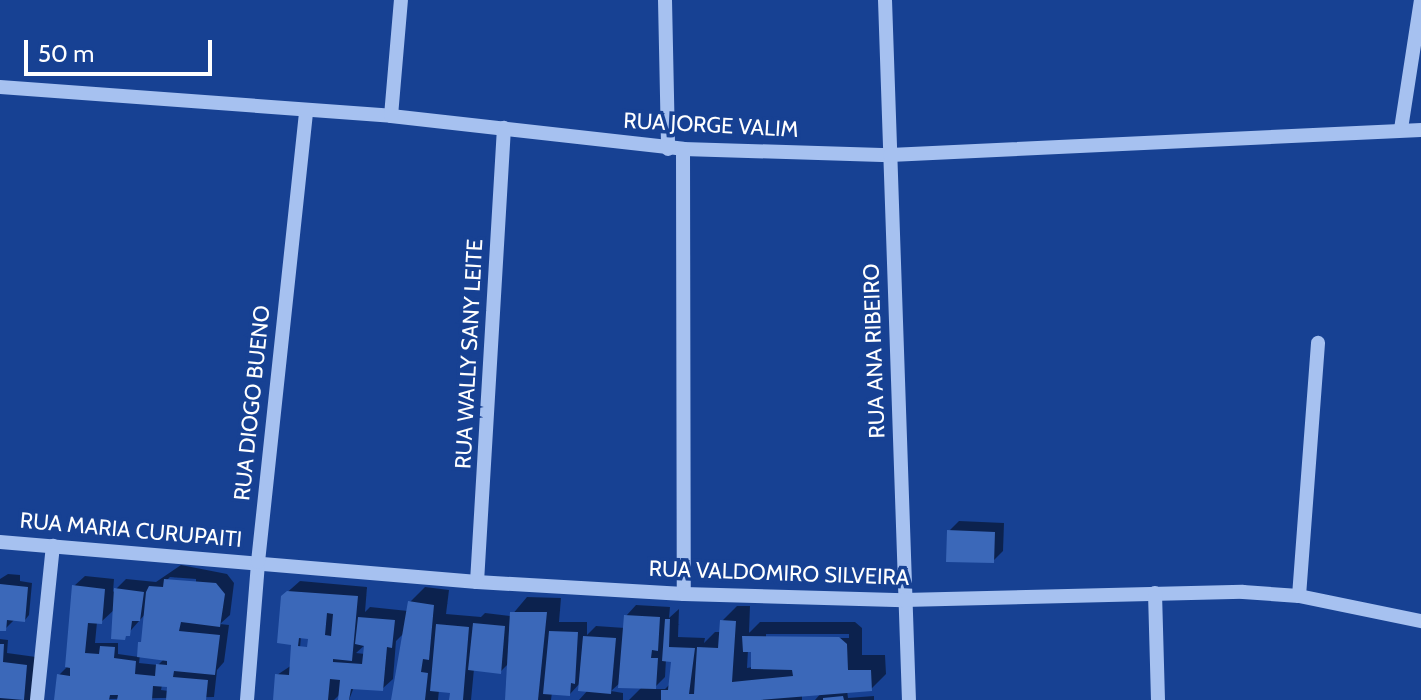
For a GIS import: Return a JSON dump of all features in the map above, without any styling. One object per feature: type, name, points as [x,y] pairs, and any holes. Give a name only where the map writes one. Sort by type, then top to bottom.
[{"type":"street","points":[[391,116],[401,0]]},
{"type":"street","points":[[665,0],[676,149],[684,594]]},
{"type":"street","name":"RUA ANA RIBEIRO","points":[[885,0],[909,700]]},
{"type":"street","points":[[1401,129],[1421,0]]},
{"type":"street","name":"RUA JORGE VALIM","points":[[0,87],[391,116],[676,149],[890,155],[1421,130]]},
{"type":"street","name":"RUA DIOGO BUENO","points":[[247,700],[258,562],[306,111]]},
{"type":"street","name":"RUA WALLY SANY LEITE","points":[[477,582],[504,128]]},
{"type":"street","points":[[1299,596],[1318,343]]},
{"type":"street","name":"RUA MARIA CURUPAITI","points":[[0,542],[258,562]]},
{"type":"street","points":[[37,700],[53,546]]},
{"type":"street","name":"RUA VALDOMIRO SILVEIRA","points":[[258,562],[477,582],[684,594],[904,600],[1155,593],[1299,596],[1421,621]]},
{"type":"street","points":[[1155,593],[1158,700]]},
{"type":"building","points":[[947,530],[995,532],[994,563],[946,562]]},
{"type":"building","points":[[164,579],[216,583],[225,594],[220,627],[181,622],[179,631],[220,635],[215,675],[174,671],[173,677],[208,680],[206,700],[166,700],[167,687],[153,686],[152,700],[117,700],[118,695],[110,695],[109,700],[54,700],[57,674],[70,676],[70,668],[65,667],[72,585],[105,589],[102,624],[88,623],[85,653],[99,654],[100,646],[115,647],[114,658],[136,661],[135,674],[155,676],[156,664],[167,665],[167,661],[137,657],[138,642],[141,642],[146,592],[149,586],[163,587]]},
{"type":"building","points":[[0,584],[28,587],[25,622],[7,620],[6,631],[0,631]]},
{"type":"building","points":[[114,588],[144,592],[140,621],[132,621],[130,636],[126,636],[125,640],[111,639]]},
{"type":"building","points":[[287,591],[358,596],[352,661],[333,659],[333,662],[362,664],[364,646],[355,644],[358,617],[395,620],[392,648],[387,647],[383,691],[351,689],[349,700],[338,700],[340,680],[330,679],[328,700],[273,700],[275,674],[289,675],[291,645],[277,643],[281,596]],"holes":[[[327,613],[333,614],[331,636],[325,635]],[[299,638],[308,639],[307,647],[298,646]]]},
{"type":"building","points":[[408,601],[434,605],[429,660],[423,659],[421,672],[428,673],[425,700],[391,700]]},
{"type":"building","points":[[510,612],[547,612],[538,700],[505,700]]},
{"type":"building","points":[[624,615],[660,617],[658,651],[652,650],[651,658],[658,658],[656,689],[618,688]]},
{"type":"building","points":[[665,619],[670,619],[669,647],[695,648],[689,694],[694,694],[697,647],[718,648],[720,620],[736,621],[732,682],[793,676],[792,670],[751,669],[751,652],[743,652],[742,636],[839,637],[847,644],[848,670],[871,670],[872,691],[760,700],[661,700],[661,690],[668,690],[671,662],[662,661]]},
{"type":"building","points":[[473,623],[505,626],[501,674],[468,670]]},
{"type":"building","points":[[436,624],[469,627],[463,700],[449,700],[450,693],[430,691]]},
{"type":"building","points":[[549,631],[578,632],[575,684],[571,683],[570,696],[543,694]]},
{"type":"building","points":[[583,636],[616,638],[611,694],[578,691]]},
{"type":"building","points":[[0,644],[4,644],[3,662],[27,665],[24,700],[0,698]]},
{"type":"building","points":[[843,696],[844,700],[823,700],[823,698]]}]
